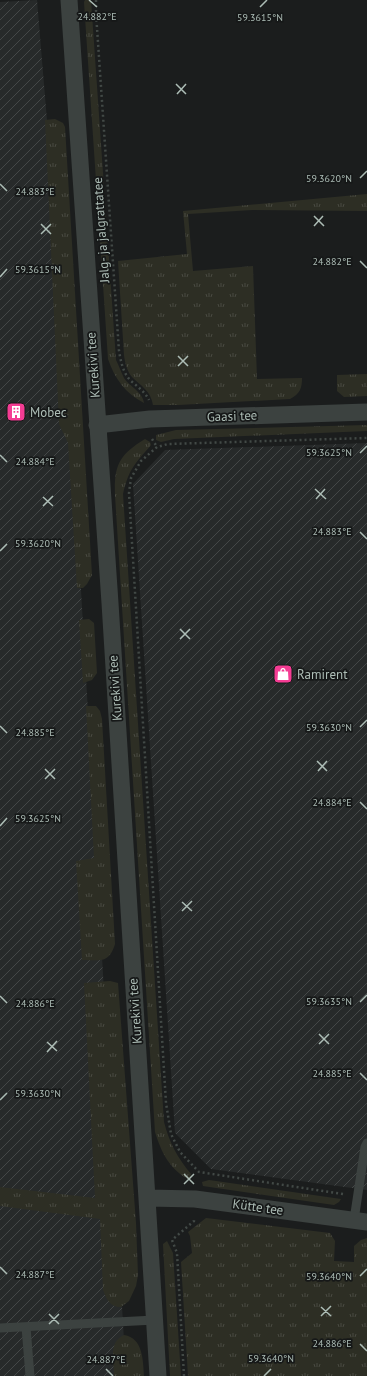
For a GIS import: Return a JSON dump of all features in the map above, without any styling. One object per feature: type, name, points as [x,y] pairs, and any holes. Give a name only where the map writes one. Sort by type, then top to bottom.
[{"type":"street","name":"Kurekivi tee","points":[[69,0],[110,603],[158,1376]]},
{"type":"street","name":"Gaasi tee","points":[[97,425],[150,419],[367,412]]},
{"type":"street","name":"Kütte tee","points":[[148,1198],[195,1199],[360,1221]]},
{"type":"lane","points":[[360,1221],[358,1196],[365,1146],[367,1143]]},
{"type":"lane","points":[[0,1328],[154,1320]]},
{"type":"lane","points":[[26,1327],[30,1376]]},
{"type":"path","name":"Jalg- ja jalgrattatee","points":[[96,0],[119,351],[121,364],[130,379],[149,398],[151,437],[157,447]]},
{"type":"path","points":[[358,1196],[199,1172],[180,1152],[171,1134],[166,1103],[129,493],[131,478],[141,461],[157,447],[168,444],[367,438]]},
{"type":"path","points":[[184,1376],[176,1254],[172,1240],[194,1221],[195,1199],[199,1172]]},
{"type":"shaded area","points":[[37,0],[70,398],[126,1376],[0,1376],[0,2]]},
{"type":"shaded area","points":[[367,443],[367,1190],[211,1169],[175,1133],[133,484],[165,450]]},
{"type":"green space","points":[[85,0],[91,0],[116,360],[124,378],[139,393],[144,403],[131,395],[117,379],[108,359]]},
{"type":"green space","points":[[55,119],[63,123],[65,127],[92,575],[83,588],[77,588],[68,443],[59,424],[45,120]]},
{"type":"green space","points":[[367,194],[367,211],[252,210],[188,214],[193,271],[253,266],[257,379],[302,378],[302,385],[298,393],[290,399],[153,405],[148,392],[132,377],[126,364],[124,355],[118,261],[187,254],[183,211]]},
{"type":"green space","points":[[367,374],[367,396],[344,397],[337,391],[337,375]]},
{"type":"green space","points":[[367,425],[367,431],[174,439],[161,442],[156,440],[156,435],[176,430]]},
{"type":"green space","points":[[145,439],[150,442],[151,445],[130,472],[123,494],[164,1122],[174,1150],[191,1174],[189,1180],[176,1171],[167,1160],[160,1147],[155,1132],[115,495],[117,468],[120,462],[129,450]]},
{"type":"green space","points":[[89,619],[94,623],[97,673],[92,680],[83,683],[79,620]]},
{"type":"green space","points":[[86,706],[96,706],[100,711],[102,719],[115,944],[110,955],[103,960],[82,960],[76,861],[94,858]]},
{"type":"green space","points":[[110,981],[118,983],[136,1223],[138,1275],[136,1286],[129,1301],[121,1307],[114,1306],[109,1302],[103,1290],[100,1219],[0,1206],[0,1187],[95,1198],[84,983]]},
{"type":"green space","points":[[209,1180],[341,1199],[334,1205],[203,1186],[202,1182]]},
{"type":"green space","points":[[206,1218],[330,1233],[335,1241],[334,1261],[354,1262],[354,1246],[361,1240],[367,1238],[367,1376],[188,1376],[181,1262],[192,1253],[190,1236],[188,1232]]},
{"type":"green space","points":[[167,1241],[173,1253],[181,1376],[170,1376],[163,1244]]},
{"type":"green space","points":[[124,1335],[135,1340],[141,1351],[144,1376],[114,1376],[114,1347],[119,1338]]},
{"type":"place","name":"Mobec","points":[[16,412]]},
{"type":"place","name":"Ramirent","points":[[283,674]]}]
